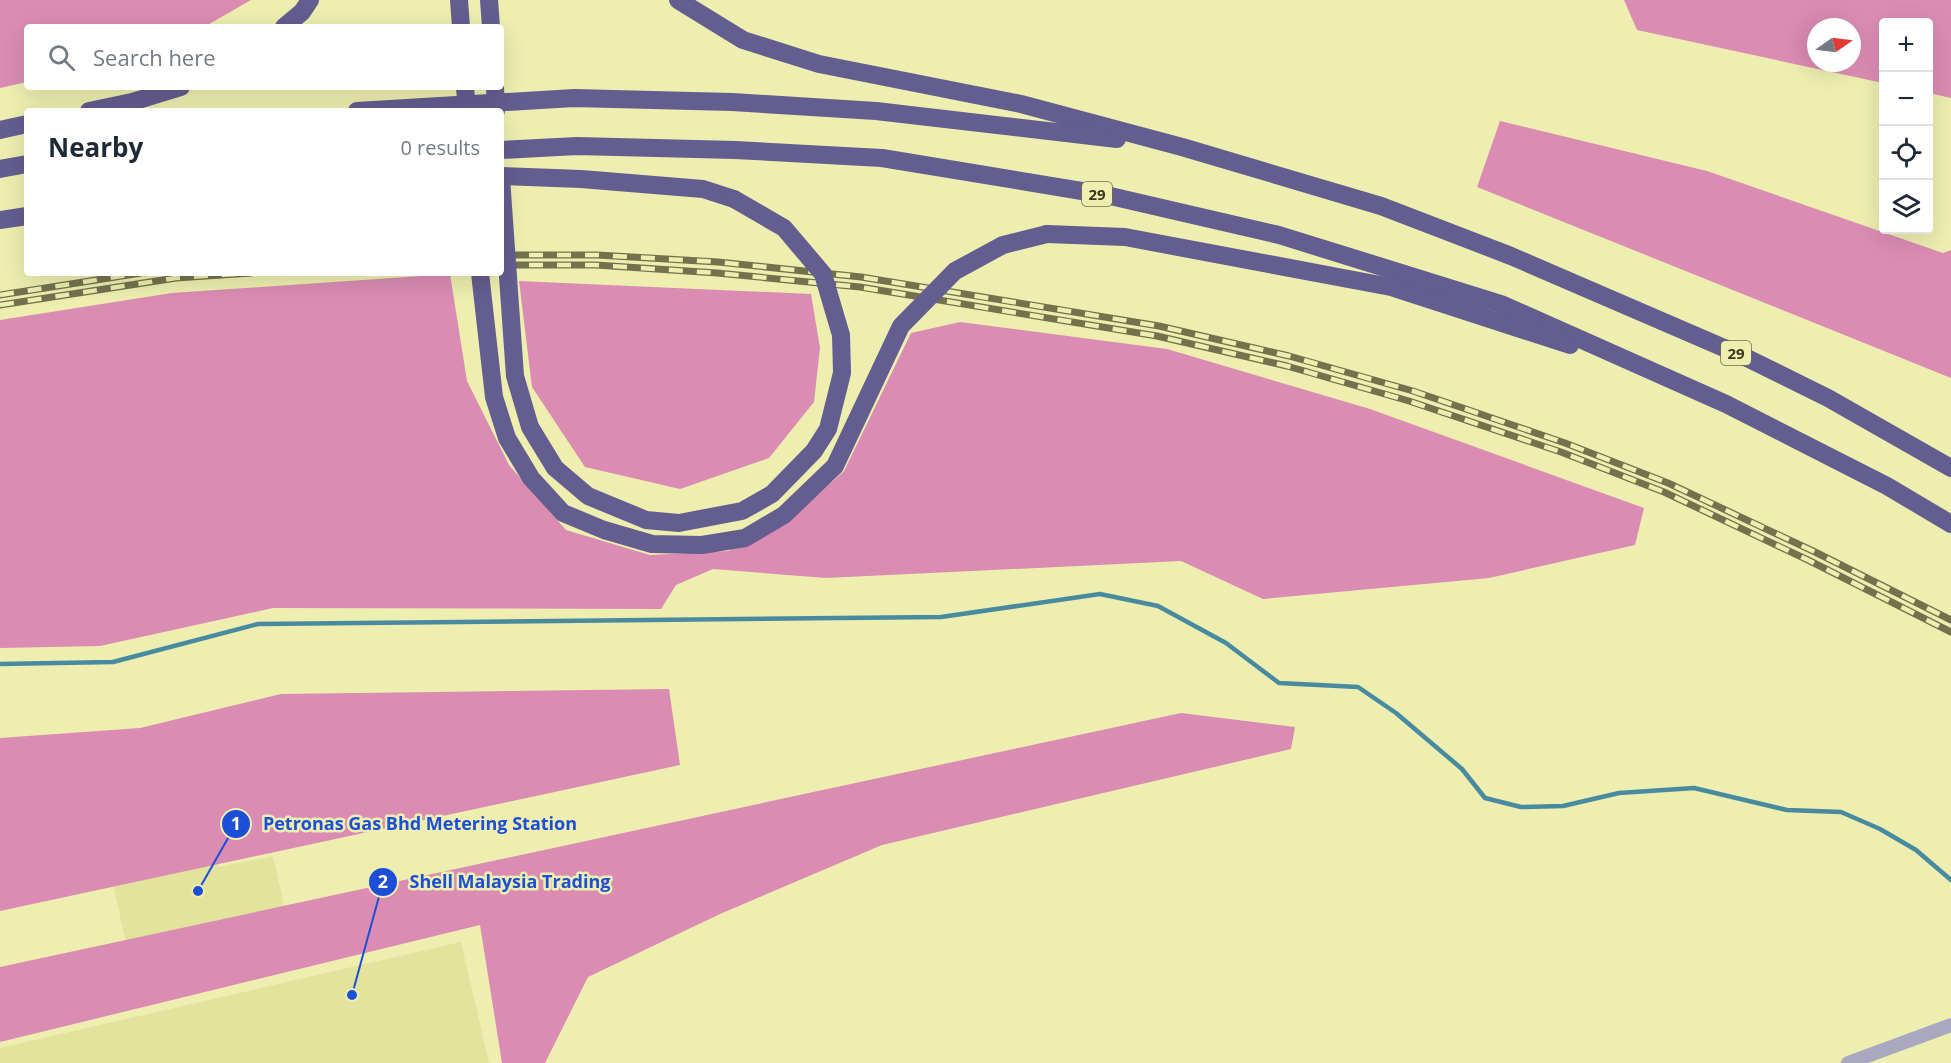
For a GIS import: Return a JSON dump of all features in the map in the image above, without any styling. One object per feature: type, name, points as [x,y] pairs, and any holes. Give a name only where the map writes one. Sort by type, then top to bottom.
[{"type":"highway","points":[[288,24],[302,12],[310,0]]},
{"type":"highway","points":[[459,0],[461,24]]},
{"type":"highway","points":[[489,0],[490,24]]},
{"type":"highway","points":[[678,0],[743,40],[819,64],[1021,104],[1182,147]]},
{"type":"highway","points":[[103,108],[171,90]]},
{"type":"highway","points":[[465,90],[467,108]]},
{"type":"highway","points":[[495,90],[496,108]]},
{"type":"highway","name":"29","points":[[407,108],[574,98],[732,102],[876,111],[1182,147],[1381,206],[1512,256],[1745,357],[1828,399],[1951,468]]},
{"type":"highway","points":[[0,130],[24,125]]},
{"type":"highway","name":"29","points":[[504,150],[600,147],[735,150],[882,158],[1106,195],[1279,235],[1501,304],[1666,376],[1776,428],[1887,486],[1951,524]]},
{"type":"highway","points":[[0,168],[24,164]]},
{"type":"highway","points":[[504,177],[581,179],[704,189],[734,198],[784,228],[822,274],[841,336],[842,373],[828,429],[814,451],[772,494],[742,511],[679,523],[646,520],[588,496],[555,468],[530,427],[515,376],[504,220]]},
{"type":"highway","points":[[0,220],[24,216]]},
{"type":"highway","points":[[480,276],[494,397],[507,438],[531,478],[563,513],[604,530],[652,544],[702,545],[745,538],[784,515],[835,466],[901,326],[955,271],[1003,245],[1047,234],[1125,237],[1391,287],[1666,376]]},
{"type":"street","points":[[1848,1063],[1951,1025]]},
{"type":"shaded area","points":[[0,0],[251,0],[209,24],[24,24],[24,83],[0,88]]},
{"type":"shaded area","points":[[1624,0],[1951,0],[1951,98],[1933,94],[1933,18],[1879,18],[1879,82],[1832,72],[1861,72],[1861,18],[1807,18],[1807,67],[1637,30]]},
{"type":"shaded area","points":[[1500,121],[1707,171],[1879,231],[1879,234],[1888,234],[1943,253],[1951,250],[1951,378],[1477,187]]},
{"type":"shaded area","points":[[421,276],[450,276],[467,381],[509,465],[566,530],[650,555],[728,551],[783,526],[844,471],[911,333],[960,322],[1167,349],[1370,409],[1644,508],[1635,545],[1489,578],[1263,599],[1181,561],[826,578],[713,569],[676,585],[661,609],[273,608],[100,646],[0,648],[0,320],[172,293]]},
{"type":"shaded area","points":[[519,281],[811,294],[820,348],[814,402],[769,458],[680,489],[585,467],[532,387]]},
{"type":"shaded area","points":[[669,689],[680,765],[0,911],[0,738],[140,728],[281,694]]},
{"type":"shaded area","points":[[1181,713],[1295,727],[1291,749],[882,845],[720,914],[588,977],[545,1063],[502,1063],[480,925],[0,1042],[0,967]]},
{"type":"shaded area","points":[[215,850],[219,867],[273,856],[285,910],[126,944],[111,873]]},
{"type":"shaded area","points":[[461,942],[489,1063],[0,1063],[0,1048]]},
{"type":"waterway","points":[[0,664],[113,662],[258,624],[941,617],[1100,594],[1158,606],[1226,643],[1279,683],[1358,687],[1396,713],[1462,769],[1485,798],[1521,807],[1563,806],[1619,793],[1694,788],[1787,810],[1841,812],[1880,829],[1916,850],[1951,880]]},
{"type":"railway","points":[[504,255],[597,255],[718,262],[861,277],[1159,326],[1289,356],[1413,391],[1565,443],[1668,483],[1813,551],[1951,620]]},
{"type":"railway","points":[[504,265],[596,265],[717,273],[860,287],[1157,336],[1287,366],[1409,401],[1561,452],[1664,492],[1808,560],[1951,632]]},
{"type":"railway","points":[[0,295],[122,276]]},
{"type":"railway","points":[[0,305],[176,278],[206,276]]},
{"type":"place","name":"Petronas Gas Bhd Metering Station","points":[[198,891]]},
{"type":"place","name":"Shell Malaysia Trading","points":[[352,995]]}]
